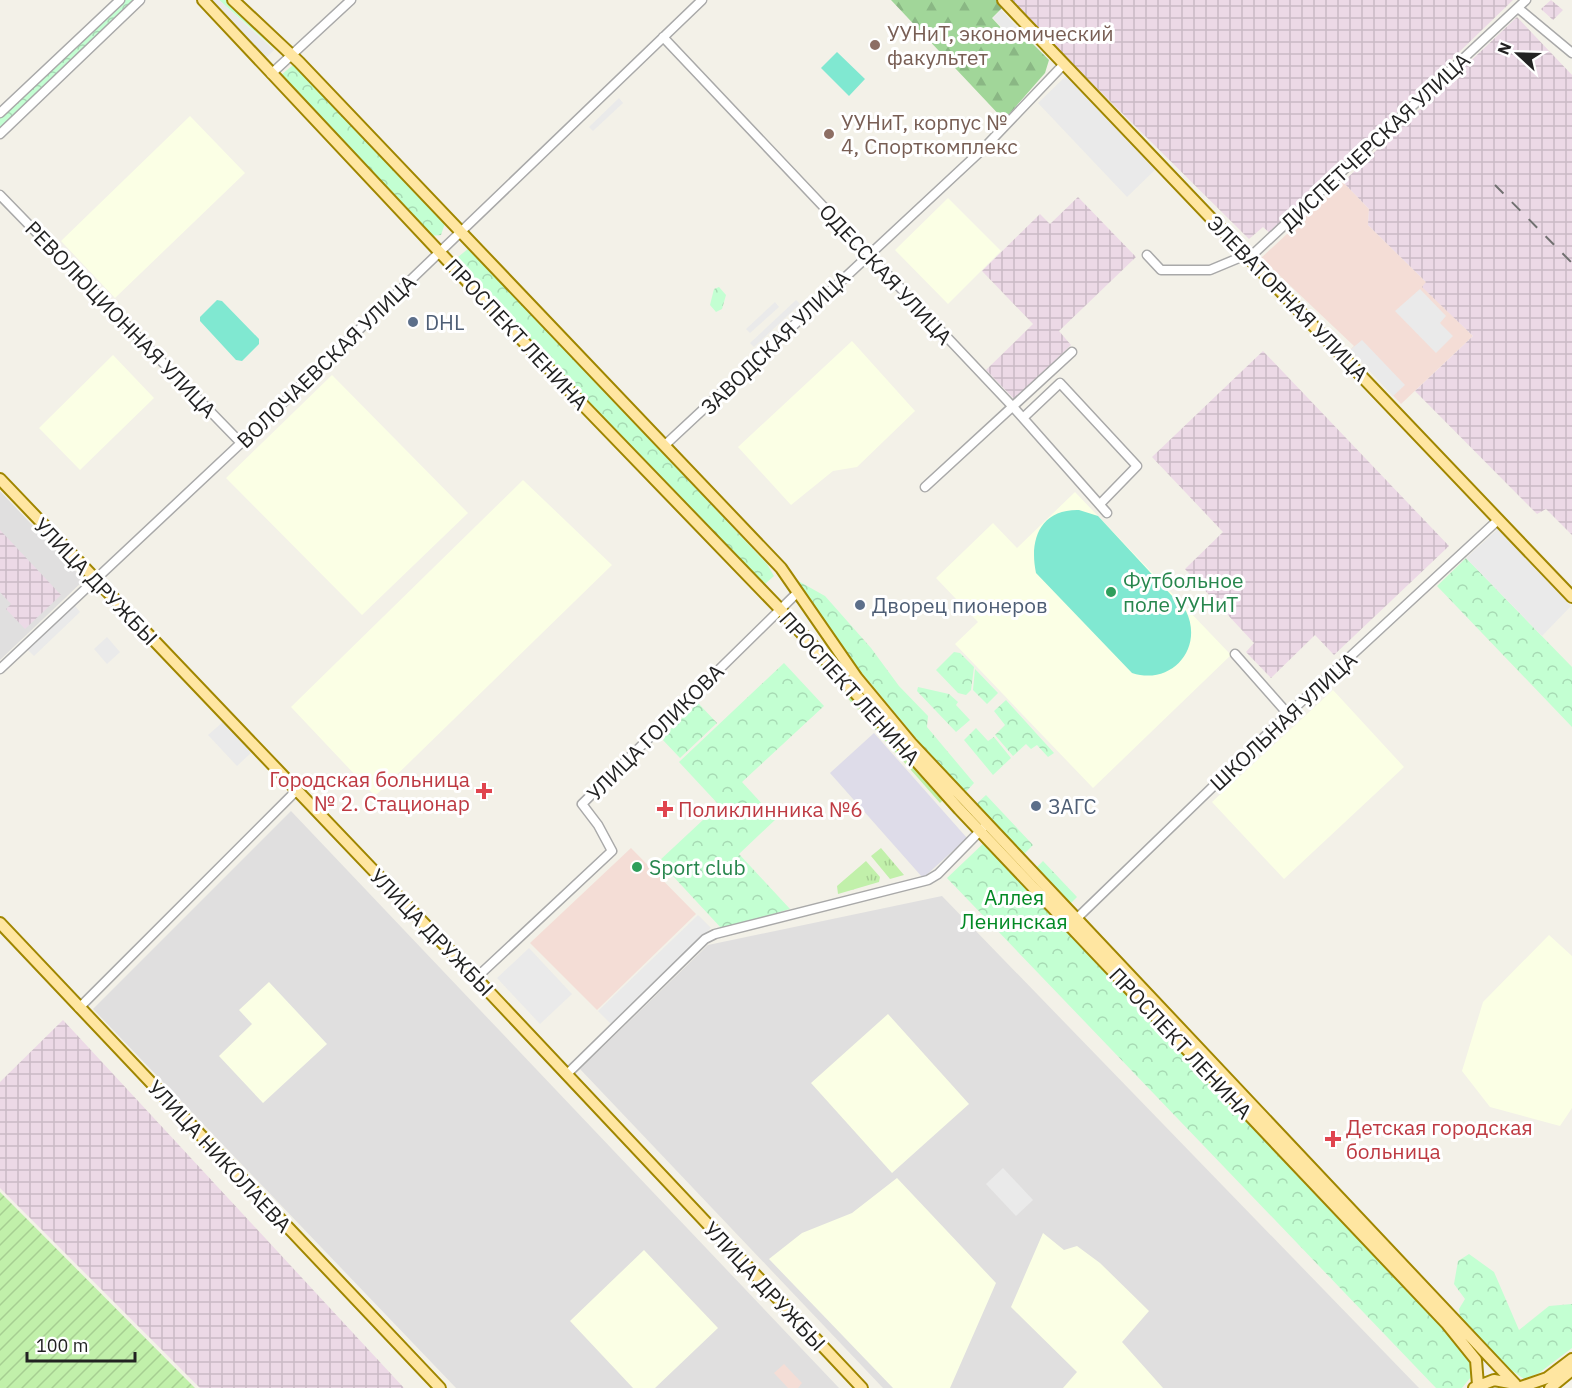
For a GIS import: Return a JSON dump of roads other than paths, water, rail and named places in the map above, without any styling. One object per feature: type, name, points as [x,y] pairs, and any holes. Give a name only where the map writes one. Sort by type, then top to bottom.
[{"type":"main road","name":"ПРОСПЕКТ ЛЕНИНА","points":[[203,0],[1073,922],[1519,1386]]},
{"type":"main road","name":"ПРОСПЕКТ ЛЕНИНА","points":[[233,0],[292,54],[781,568],[872,698],[984,828]]},
{"type":"main road","name":"ЭЛЕВАТОРНАЯ УЛИЦА","points":[[1003,0],[1572,597]]},
{"type":"main road","name":"УЛИЦА ДРУЖБЫ","points":[[0,479],[476,978],[862,1388]]},
{"type":"main road","name":"ПРОСПЕКТ ЛЕНИНА","points":[[1073,922],[1470,1349],[1476,1360],[1476,1386]]},
{"type":"main road","name":"УЛИЦА НИКОЛАЕВА","points":[[0,923],[441,1388]]},
{"type":"main road","points":[[1550,1388],[1572,1359]]},
{"type":"main road","points":[[1476,1386],[1498,1379],[1519,1386],[1541,1382],[1572,1370]]},
{"type":"street","points":[[0,112],[120,0]]},
{"type":"street","points":[[0,134],[140,0]]},
{"type":"street","points":[[271,74],[351,0]]},
{"type":"street","name":"ВОЛОЧАЕВСКАЯ УЛИЦА","points":[[0,669],[241,443],[702,0]]},
{"type":"street","name":"ДИСПЕТЧЕРСКАЯ УЛИЦА","points":[[1248,256],[1526,0]]},
{"type":"street","points":[[1518,8],[1572,53]]},
{"type":"street","name":"ОДЕССКАЯ УЛИЦА","points":[[663,37],[1014,408],[1107,513]]},
{"type":"street","name":"ЗАВОДСКАЯ УЛИЦА","points":[[665,445],[868,253],[983,149],[1064,64]]},
{"type":"street","name":"РЕВОЛЮЦИОННАЯ УЛИЦА","points":[[0,195],[241,443]]},
{"type":"street","points":[[1147,255],[1161,270],[1210,270],[1248,256]]},
{"type":"street","points":[[925,487],[1014,408],[1072,352]]},
{"type":"street","points":[[1023,418],[1060,383],[1137,466],[1100,504]]},
{"type":"street","name":"ШКОЛЬНАЯ УЛИЦА","points":[[1073,922],[1288,714],[1498,520]]},
{"type":"street","name":"УЛИЦА ГОЛИКОВА","points":[[476,978],[612,851],[598,825],[582,804],[798,592]]},
{"type":"street","points":[[1234,654],[1288,714]]},
{"type":"street","points":[[79,1008],[296,791]]},
{"type":"street","points":[[567,1074],[705,939],[715,934],[928,880],[938,874],[984,828]]},
{"type":"railway","points":[[1495,185],[1572,263]]},
{"type":"place","name":"УУНиТ, экономический факультет","points":[[875,45]]},
{"type":"place","name":"УУНиТ, корпус № 4, Спорткомплекс","points":[[829,134]]},
{"type":"place","name":"DHL","points":[[413,322]]},
{"type":"place","name":"Футбольное поле УУНиТ","points":[[1111,592]]},
{"type":"place","name":"Дворец пионеров","points":[[860,605]]},
{"type":"place","name":"Городская больница № 2. Стационар","points":[[484,791]]},
{"type":"place","name":"ЗАГС","points":[[1036,806]]},
{"type":"place","name":"Поликлинника №6","points":[[665,809]]},
{"type":"place","name":"Sport club","points":[[637,867]]},
{"type":"place","name":"Детская городская больница","points":[[1333,1139]]},
{"type":"park label","name":"Аллея Ленинская","points":[[1014,909]]}]
